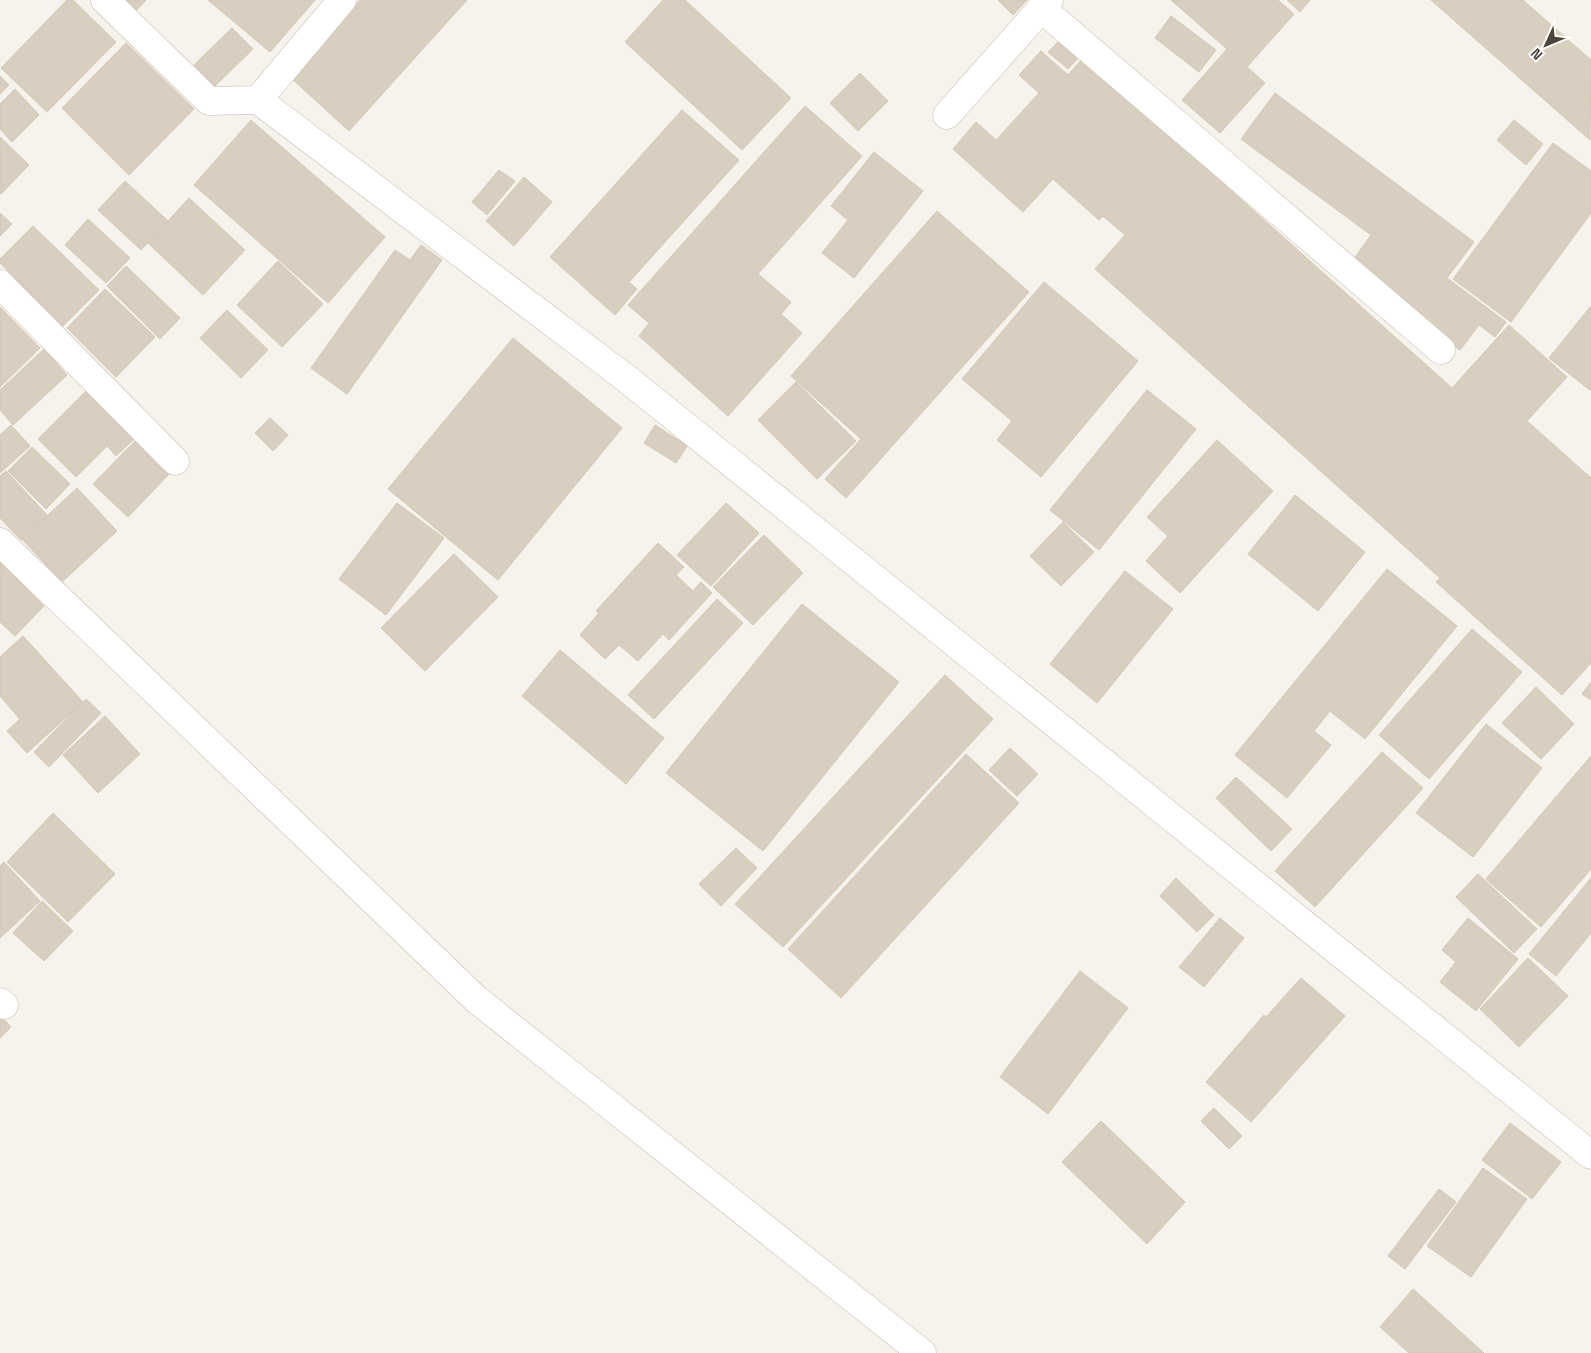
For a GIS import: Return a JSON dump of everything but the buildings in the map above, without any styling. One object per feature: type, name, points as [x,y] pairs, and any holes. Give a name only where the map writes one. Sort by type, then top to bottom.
[{"type":"street","points":[[105,0],[210,101],[258,100],[627,379],[1591,1155]]},
{"type":"street","points":[[258,100],[342,0]]},
{"type":"street","points":[[947,115],[1045,4],[1441,350]]},
{"type":"street","points":[[0,284],[175,461]]},
{"type":"street","points":[[0,542],[477,1000],[922,1353]]}]
